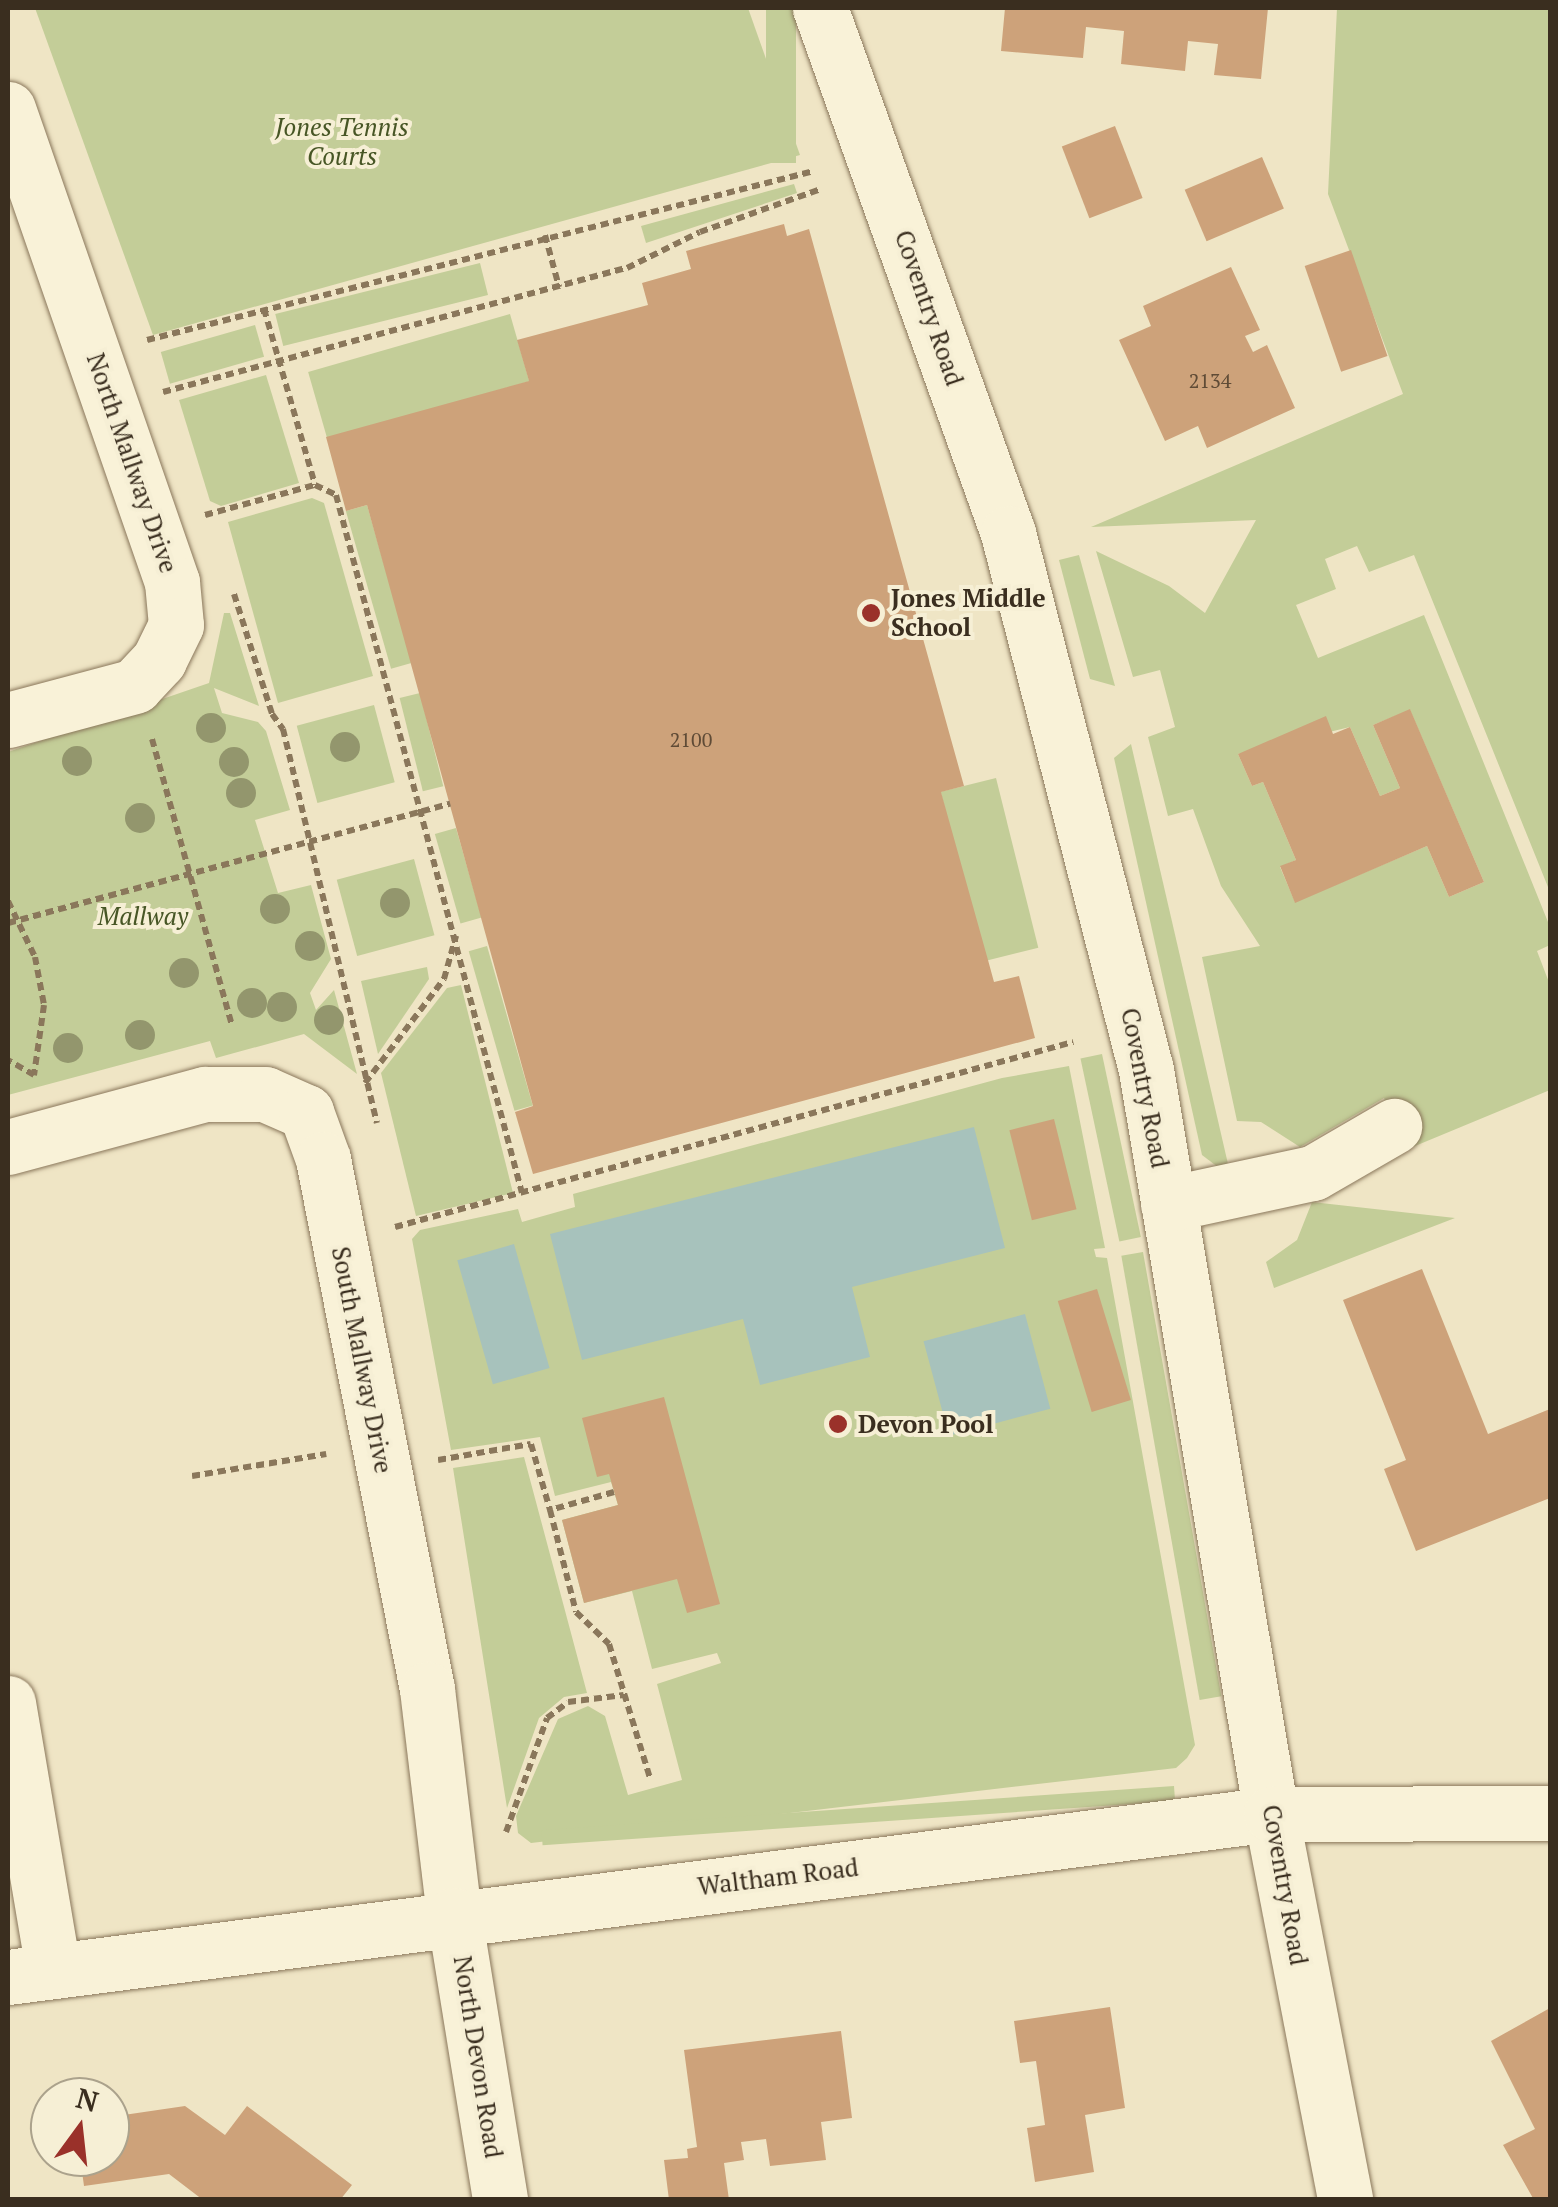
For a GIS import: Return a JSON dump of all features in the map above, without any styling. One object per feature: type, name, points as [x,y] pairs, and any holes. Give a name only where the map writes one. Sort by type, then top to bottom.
[{"type":"street","name":"Coventry Road","points":[[820,8],[1008,533],[1146,1070],[1271,1814],[1345,2200]]},
{"type":"street","name":"North Mallway Drive","points":[[8,109],[172,582],[176,625],[159,660],[135,686],[8,720]]},
{"type":"street","name":"South Mallway Drive","points":[[8,1147],[205,1094],[265,1094],[306,1112],[323,1159],[427,1689],[454,1916]]},
{"type":"street","points":[[1168,1204],[1313,1173],[1394,1126]]},
{"type":"street","points":[[8,1703],[30,1973]]},
{"type":"street","name":"Waltham Road","points":[[30,1973],[1271,1814],[1550,1813]]},
{"type":"street","name":"North Devon Road","points":[[454,1916],[500,2200]]},
{"type":"path","points":[[146,340],[545,235],[814,171]]},
{"type":"path","points":[[161,392],[627,268],[700,232],[821,190]]},
{"type":"path","points":[[545,235],[558,286]]},
{"type":"path","points":[[264,310],[315,486]]},
{"type":"path","points":[[199,516],[315,486],[336,495],[424,811],[522,1193]]},
{"type":"path","points":[[231,584],[272,714],[284,728],[314,841],[365,1083],[377,1122]]},
{"type":"path","points":[[151,736],[232,1025]]},
{"type":"path","points":[[8,923],[450,804]]},
{"type":"path","points":[[8,901],[20,919],[44,1005],[34,1075],[8,1060]]},
{"type":"path","points":[[365,1083],[444,979],[456,934]]},
{"type":"path","points":[[395,1227],[1073,1042]]},
{"type":"path","points":[[438,1460],[532,1444],[576,1612],[609,1644],[650,1778]]},
{"type":"path","points":[[192,1476],[308,1453]]},
{"type":"path","points":[[550,1510],[614,1492]]},
{"type":"path","points":[[506,1832],[547,1718],[568,1702],[624,1695]]},
{"type":"green space","name":"Jones Tennis Courts","points":[[35,8],[748,8],[800,155],[153,335]]},
{"type":"green space","points":[[766,8],[796,8],[796,163],[766,163]]},
{"type":"green space","points":[[1337,8],[1550,8],[1550,892],[1414,555],[1369,572],[1357,546],[1325,559],[1336,589],[1296,605],[1318,658],[1424,615],[1550,927],[1550,945],[1537,951],[1550,985],[1550,1090],[1403,1151],[1384,1098],[1300,1147],[1261,1122],[1237,1121],[1202,957],[1260,946],[1221,886],[1193,809],[1168,816],[1148,737],[1175,727],[1160,670],[1133,677],[1096,551],[1169,586],[1205,613],[1256,520],[1091,527],[1403,394],[1328,194]],"holes":[[[1410,710],[1484,882],[1449,897],[1427,846],[1295,902],[1280,867],[1296,860],[1263,782],[1252,786],[1238,754],[1350,727],[1380,796],[1400,788],[1373,725]]]},
{"type":"green space","points":[[794,184],[797,193],[646,243],[641,226]]},
{"type":"green space","points":[[480,263],[488,295],[283,346],[275,314]]},
{"type":"green space","points":[[510,314],[529,381],[327,439],[308,372]]},
{"type":"green space","points":[[255,325],[264,357],[170,384],[161,352]]},
{"type":"green space","points":[[266,375],[299,483],[221,506],[210,501],[179,400]]},
{"type":"green space","points":[[312,498],[324,503],[373,676],[278,703],[228,522]]},
{"type":"green space","points":[[367,505],[412,663],[391,669],[346,511]]},
{"type":"green space","points":[[1079,555],[1115,686],[1090,679],[1059,560]]},
{"type":"green space","name":"Mallway","points":[[224,613],[230,613],[259,706],[214,688],[222,713],[258,722],[266,731],[290,810],[255,820],[278,893],[311,885],[331,959],[310,993],[316,1010],[334,990],[357,1074],[304,1034],[216,1058],[210,1041],[8,1095],[8,752],[209,683]]},
{"type":"green space","points":[[420,693],[443,786],[423,791],[400,698]]},
{"type":"green space","points":[[374,705],[395,782],[317,803],[297,726]]},
{"type":"green space","points":[[1131,744],[1231,1177],[1202,1155],[1114,758]]},
{"type":"green space","points":[[996,778],[1038,948],[983,962],[941,792]]},
{"type":"green space","points":[[456,828],[482,917],[460,923],[435,834]]},
{"type":"green space","points":[[414,859],[434,935],[357,956],[337,880]]},
{"type":"green space","points":[[487,946],[533,1106],[514,1111],[469,951]]},
{"type":"green space","points":[[427,967],[429,979],[378,1054],[361,981]]},
{"type":"green space","points":[[461,985],[513,1193],[416,1216],[381,1073],[447,988]]},
{"type":"green space","points":[[1102,1054],[1141,1237],[1119,1241],[1080,1059]]},
{"type":"green space","name":"Devon Pool","points":[[1069,1066],[1105,1248],[1094,1249],[1096,1257],[1107,1258],[1195,1745],[1187,1758],[1176,1768],[531,1843],[518,1833],[516,1816],[558,1719],[588,1706],[605,1716],[628,1795],[682,1780],[657,1684],[721,1663],[717,1653],[652,1669],[632,1591],[584,1603],[562,1520],[618,1505],[611,1482],[555,1496],[540,1437],[451,1450],[412,1239],[420,1230],[518,1209],[522,1222],[575,1207],[573,1194],[1002,1078]]},
{"type":"green space","points":[[1312,1202],[1455,1218],[1274,1288],[1266,1262],[1297,1240]]},
{"type":"green space","points":[[1143,1252],[1221,1696],[1200,1700],[1121,1256]]},
{"type":"green space","points":[[524,1457],[587,1693],[564,1697],[539,1718],[507,1808],[453,1468]]},
{"type":"green space","points":[[1174,1786],[1175,1801],[543,1845],[542,1830]]},
{"type":"water","points":[[974,1127],[1005,1248],[852,1287],[870,1357],[760,1385],[743,1319],[582,1360],[550,1234]]},
{"type":"water","points":[[514,1244],[550,1368],[493,1384],[457,1260]]},
{"type":"water","points":[[1025,1314],[1050,1409],[949,1436],[924,1341]]},
{"type":"building","points":[[1005,8],[1268,8],[1261,79],[1214,75],[1218,44],[1188,41],[1185,71],[1121,64],[1124,31],[1086,27],[1083,58],[1001,51]]},
{"type":"building","points":[[1115,126],[1143,198],[1089,218],[1062,146]]},
{"type":"building","points":[[1262,157],[1284,209],[1207,241],[1185,190]]},
{"type":"building","points":[[784,224],[787,236],[809,229],[964,786],[941,792],[994,982],[1019,976],[1035,1038],[533,1174],[515,1112],[533,1106],[367,505],[346,511],[326,437],[529,381],[517,340],[648,305],[642,283],[691,269],[686,251]]},
{"type":"building","points":[[1351,250],[1387,356],[1341,372],[1305,266]]},
{"type":"building","points":[[1231,267],[1260,330],[1245,336],[1253,352],[1267,345],[1295,408],[1207,448],[1198,426],[1165,441],[1119,340],[1151,326],[1143,306]]},
{"type":"building","points":[[1410,709],[1484,882],[1449,897],[1427,846],[1295,903],[1280,866],[1296,860],[1263,782],[1252,786],[1238,754],[1326,716],[1333,734],[1350,727],[1380,796],[1400,788],[1373,725]]},
{"type":"building","points":[[1054,1119],[1076,1209],[1032,1220],[1009,1130]]},
{"type":"building","points":[[1422,1269],[1488,1434],[1550,1409],[1550,1498],[1416,1551],[1384,1469],[1406,1460],[1343,1300]]},
{"type":"building","points":[[1097,1289],[1131,1400],[1092,1412],[1058,1301]]},
{"type":"building","points":[[664,1397],[720,1604],[687,1613],[677,1579],[584,1603],[562,1520],[618,1505],[609,1474],[597,1477],[582,1418]]},
{"type":"building","points":[[1110,2007],[1125,2108],[1085,2115],[1094,2172],[1035,2182],[1027,2128],[1045,2125],[1036,2061],[1020,2063],[1014,2021]]},
{"type":"building","points":[[1550,2008],[1550,2200],[1534,2200],[1503,2145],[1535,2129],[1491,2041]]},
{"type":"building","points":[[841,2031],[852,2118],[821,2122],[826,2160],[770,2166],[766,2139],[741,2142],[744,2160],[724,2163],[729,2200],[669,2200],[664,2160],[688,2158],[687,2149],[697,2147],[684,2050]]},
{"type":"building","points":[[185,2106],[225,2135],[247,2106],[352,2185],[340,2200],[203,2200],[169,2174],[84,2186],[83,2177],[130,2177],[130,2114]]},
{"type":"place","name":"Jones Middle School","points":[[871,613]]},
{"type":"place","name":"Devon Pool","points":[[838,1424]]}]
